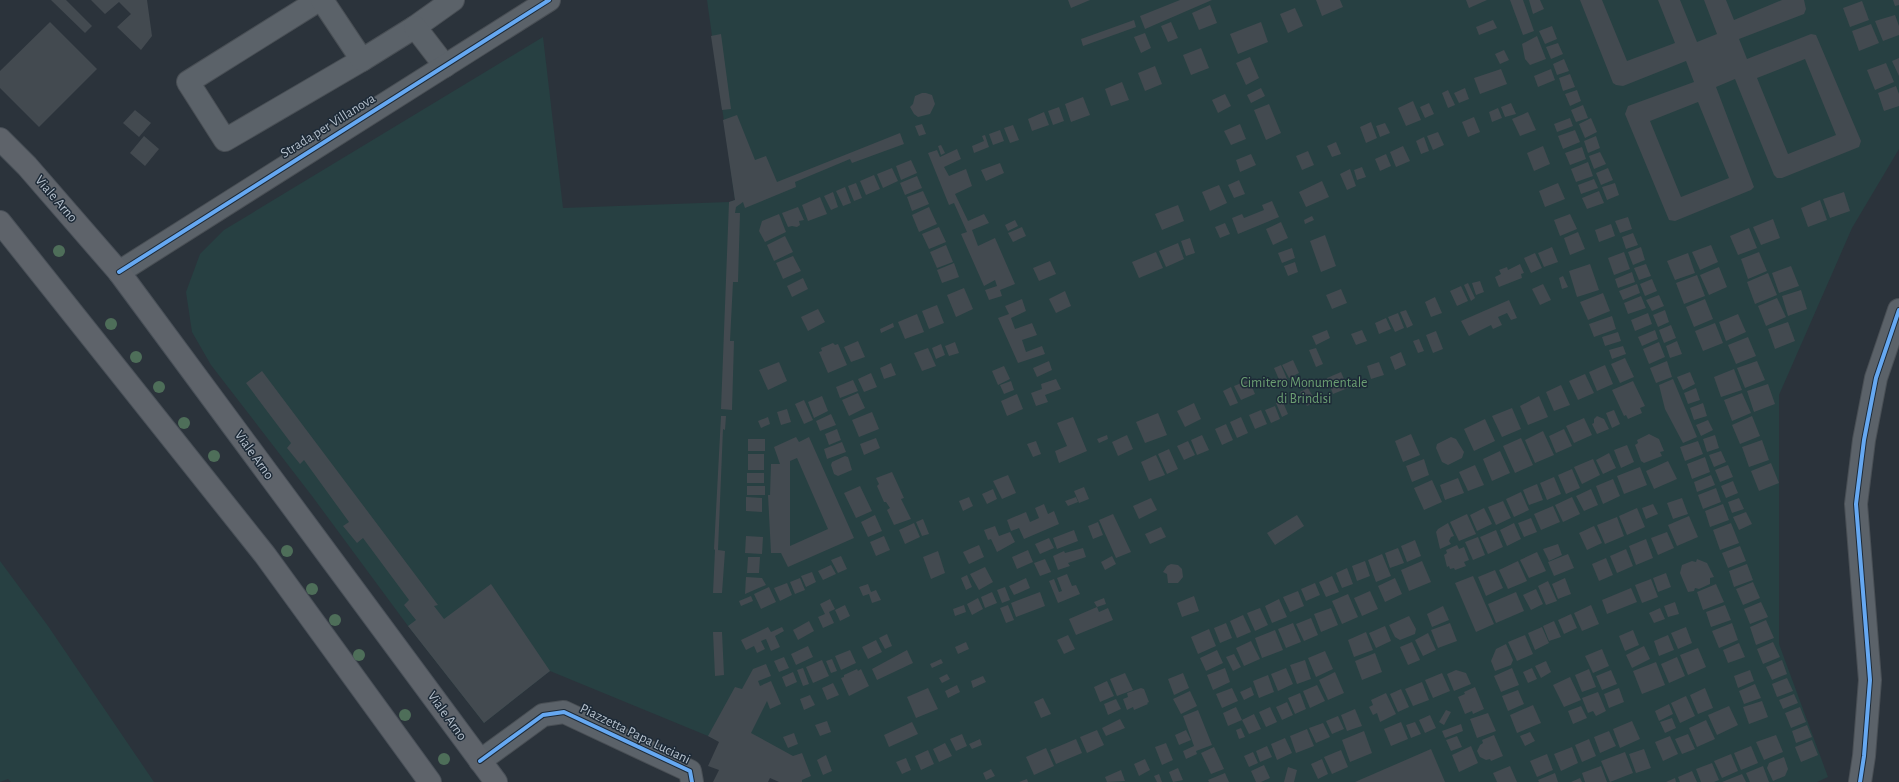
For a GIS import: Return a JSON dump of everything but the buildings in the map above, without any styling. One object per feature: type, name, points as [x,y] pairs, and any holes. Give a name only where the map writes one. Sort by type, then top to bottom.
[{"type":"main road","name":"Viale Arno","points":[[0,139],[27,166],[119,272],[496,782]]},
{"type":"main road","points":[[0,222],[264,555],[430,782]]},
{"type":"street","points":[[362,60],[321,0],[188,82],[225,140],[362,60],[415,27],[453,0]]},
{"type":"street","name":"Strada per Villanova","points":[[119,272],[549,0]]},
{"type":"street","points":[[415,27],[445,66]]},
{"type":"street","points":[[1860,782],[1864,756],[1870,680],[1856,504],[1864,440],[1876,378],[1899,310]]},
{"type":"street","points":[[1876,378],[1899,358]]},
{"type":"street","name":"Piazzetta Papa Luciani","points":[[480,761],[542,715],[564,712],[690,770],[692,782]]},
{"type":"green space","name":"Cimitero Monumentale di Brindisi","points":[[707,0],[1899,0],[1899,149],[1852,228],[1779,395],[1779,644],[1828,777],[1817,782],[802,782],[708,736],[550,671],[484,723],[408,626],[312,496],[211,365],[192,332],[186,292],[200,254],[224,230],[543,37],[563,208],[729,202],[735,200]]},
{"type":"green space","points":[[0,561],[48,626],[154,782],[11,782],[8,779],[0,782]]},
{"type":"cycle path","points":[[119,272],[549,0]]},
{"type":"cycle path","points":[[1860,782],[1864,756],[1870,680],[1856,504],[1864,440],[1876,378],[1899,310]]},
{"type":"cycle path","points":[[480,761],[543,715],[564,712],[690,771],[692,782]]}]
